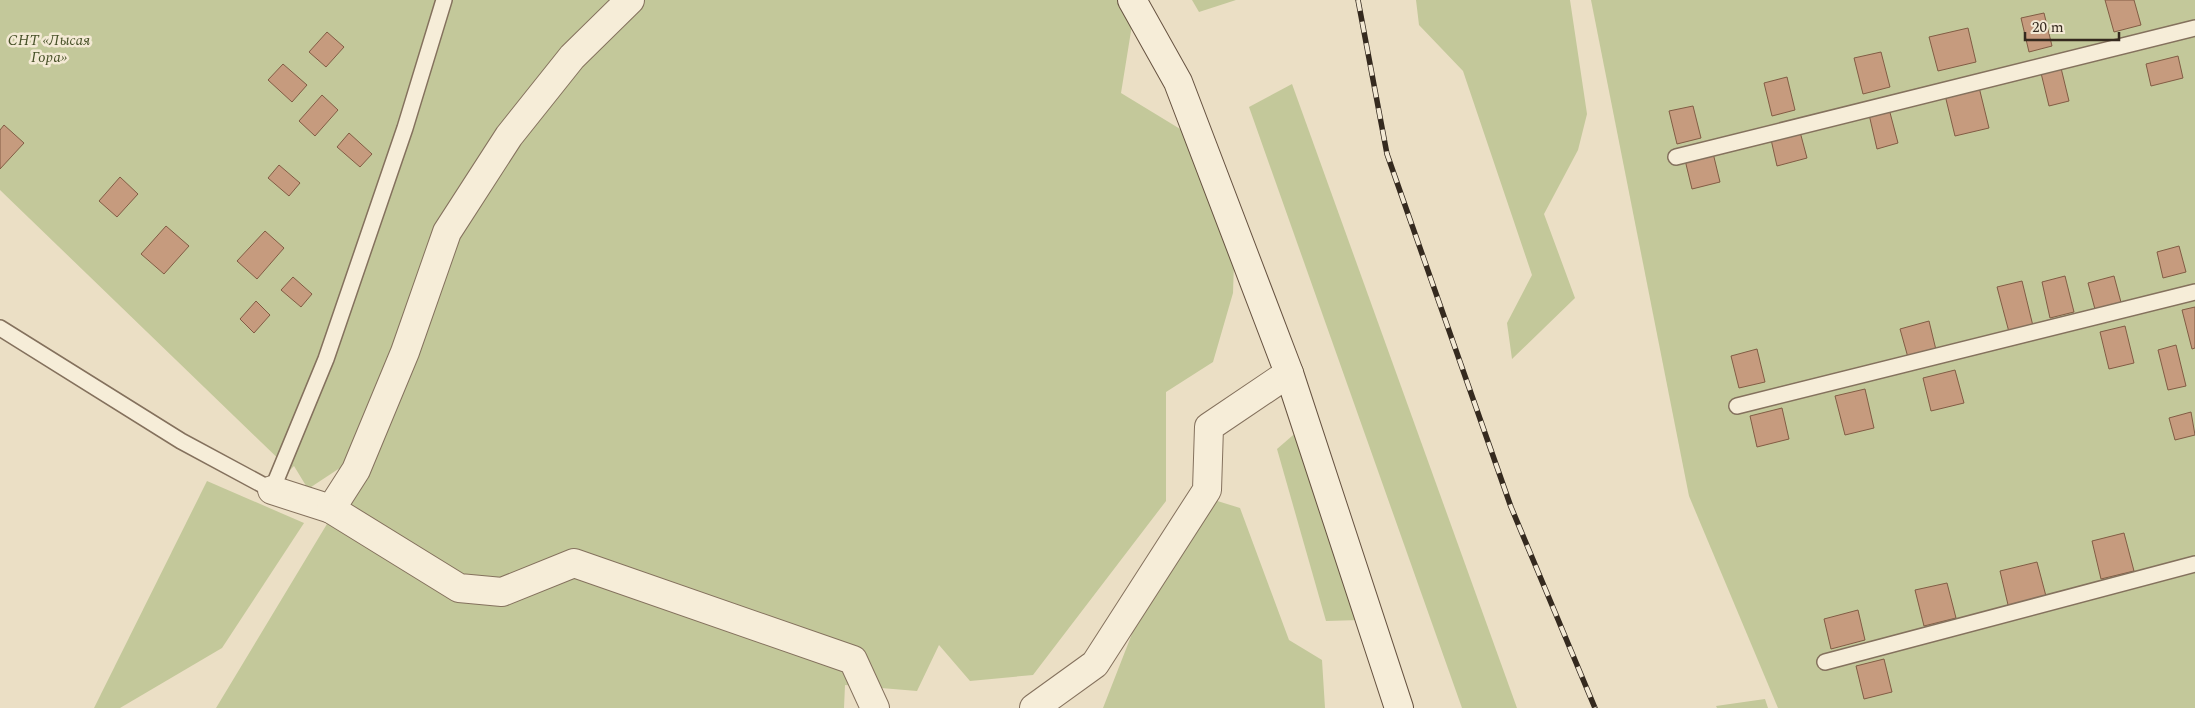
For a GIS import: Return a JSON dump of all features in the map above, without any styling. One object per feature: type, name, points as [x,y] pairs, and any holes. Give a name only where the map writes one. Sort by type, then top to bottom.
[{"type":"street","points":[[331,509],[356,470],[405,352],[447,232],[509,136],[572,57],[630,0]]},
{"type":"street","points":[[1132,0],[1178,82],[1289,373],[1399,708]]},
{"type":"street","points":[[1034,708],[1095,664],[1207,490],[1209,427],[1289,373]]},
{"type":"street","points":[[272,490],[331,509],[460,588],[502,592],[574,563],[853,660],[874,708]]},
{"type":"lane","points":[[0,328],[181,441],[272,490],[329,350],[406,128],[444,0]]},
{"type":"lane","points":[[1676,157],[2195,28]]},
{"type":"lane","points":[[1737,406],[2195,292]]},
{"type":"lane","points":[[1825,662],[2195,564]]},
{"type":"green space","name":"СНТ «Лысая Гора»","points":[[0,0],[613,0],[519,105],[352,460],[308,489],[294,466],[290,470],[0,190]]},
{"type":"green space","points":[[642,0],[1118,0],[1132,25],[1121,93],[1190,135],[1235,233],[1233,293],[1213,362],[1166,392],[1166,501],[1033,675],[970,681],[939,645],[917,691],[845,685],[844,708],[216,708],[371,451],[458,221],[561,77]]},
{"type":"green space","points":[[1192,0],[1236,0],[1199,12]]},
{"type":"green space","points":[[1416,0],[1570,0],[1587,114],[1578,150],[1544,214],[1575,298],[1512,359],[1507,323],[1532,275],[1463,71],[1419,25]]},
{"type":"green space","points":[[1591,0],[2195,0],[2195,708],[1778,708],[1689,496]]},
{"type":"green space","points":[[1292,84],[1517,708],[1462,708],[1249,107]]},
{"type":"green space","points":[[1299,430],[1360,620],[1326,621],[1277,449]]},
{"type":"green space","points":[[207,481],[304,523],[222,648],[120,708],[94,708]]},
{"type":"green space","points":[[1198,495],[1240,508],[1289,640],[1322,660],[1325,708],[1103,708],[1169,539]]},
{"type":"green space","points":[[1765,699],[1768,708],[1717,708],[1716,706]]},
{"type":"building","points":[[2105,0],[2134,0],[2141,25],[2114,32]]},
{"type":"building","points":[[2044,13],[2052,46],[2029,52],[2021,18]]},
{"type":"building","points":[[1968,28],[1976,62],[1938,71],[1929,37]]},
{"type":"building","points":[[327,32],[344,47],[326,67],[309,52]]},
{"type":"building","points":[[1881,52],[1890,87],[1863,94],[1854,58]]},
{"type":"building","points":[[2178,56],[2183,78],[2151,86],[2146,64]]},
{"type":"building","points":[[283,64],[307,85],[292,102],[268,80]]},
{"type":"building","points":[[2061,68],[2069,101],[2049,106],[2041,73]]},
{"type":"building","points":[[1787,77],[1795,110],[1772,116],[1764,83]]},
{"type":"building","points":[[1978,83],[1989,128],[1955,136],[1944,91]]},
{"type":"building","points":[[322,95],[338,110],[315,136],[299,121]]},
{"type":"building","points":[[1888,105],[1898,143],[1877,149],[1868,110]]},
{"type":"building","points":[[1693,106],[1701,138],[1677,144],[1669,111]]},
{"type":"building","points":[[4,125],[24,143],[0,169],[0,130]]},
{"type":"building","points":[[1799,128],[1807,158],[1777,166],[1770,135]]},
{"type":"building","points":[[349,133],[372,154],[360,167],[337,147]]},
{"type":"building","points":[[1713,153],[1720,182],[1692,189],[1685,160]]},
{"type":"building","points":[[279,165],[300,183],[289,196],[268,178]]},
{"type":"building","points":[[120,177],[138,194],[117,217],[99,201]]},
{"type":"building","points":[[166,226],[189,246],[164,274],[141,254]]},
{"type":"building","points":[[265,231],[284,248],[257,279],[237,261]]},
{"type":"building","points":[[2179,246],[2186,272],[2163,278],[2157,252]]},
{"type":"building","points":[[2065,276],[2074,312],[2050,318],[2042,282]]},
{"type":"building","points":[[2114,276],[2122,306],[2096,313],[2088,283]]},
{"type":"building","points":[[293,277],[312,294],[301,307],[281,290]]},
{"type":"building","points":[[2022,281],[2033,326],[2009,332],[1997,287]]},
{"type":"building","points":[[256,301],[270,315],[254,333],[240,319]]},
{"type":"building","points":[[2195,307],[2195,348],[2192,349],[2182,310]]},
{"type":"building","points":[[1929,321],[1937,354],[1909,361],[1900,329]]},
{"type":"building","points":[[2125,326],[2134,363],[2109,369],[2100,332]]},
{"type":"building","points":[[2176,345],[2186,386],[2168,390],[2158,350]]},
{"type":"building","points":[[1757,349],[1765,382],[1739,388],[1731,356]]},
{"type":"building","points":[[1955,370],[1964,403],[1931,411],[1923,378]]},
{"type":"building","points":[[1865,389],[1874,428],[1845,435],[1835,396]]},
{"type":"building","points":[[1782,408],[1789,439],[1757,447],[1750,416]]},
{"type":"building","points":[[2191,412],[2195,435],[2175,440],[2169,418]]},
{"type":"building","points":[[2124,533],[2134,571],[2101,579],[2092,541]]},
{"type":"building","points":[[2037,562],[2047,600],[2009,609],[2000,571]]},
{"type":"building","points":[[1947,583],[1956,618],[1924,626],[1915,590]]},
{"type":"building","points":[[1858,610],[1865,640],[1831,649],[1824,619]]},
{"type":"building","points":[[1884,659],[1892,692],[1864,699],[1856,666]]},
{"type":"railway","points":[[1358,0],[1387,154],[1511,507],[1595,708]]}]
